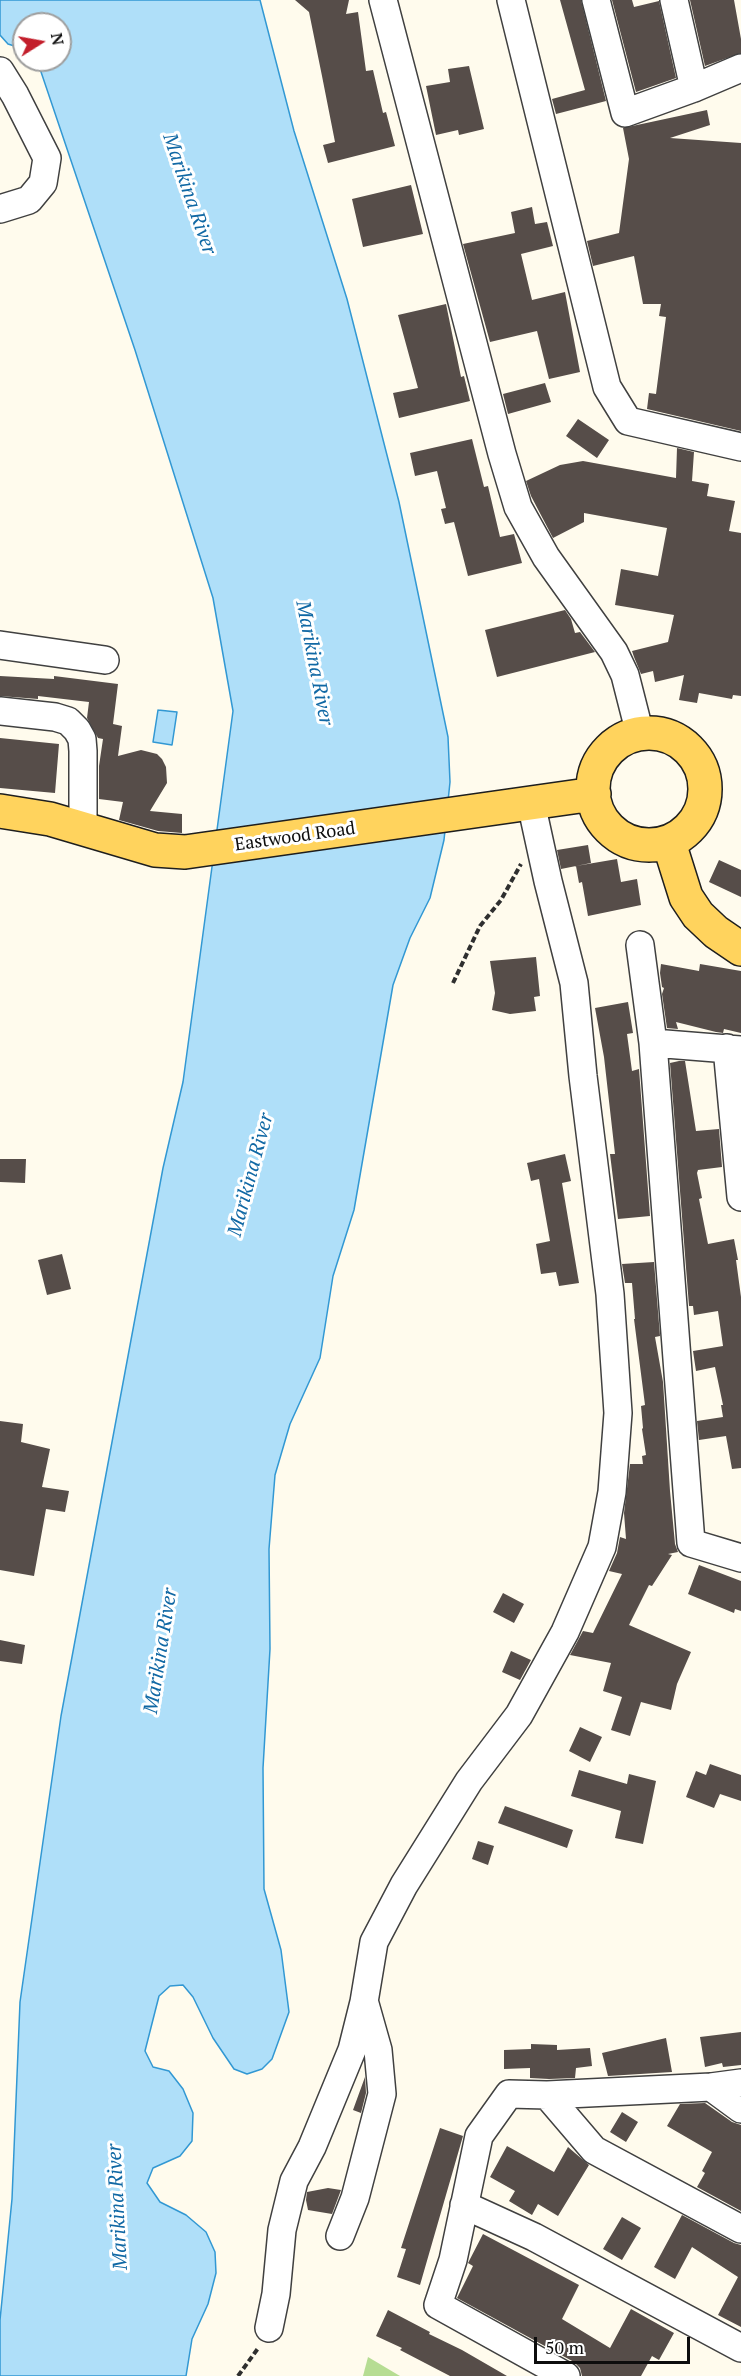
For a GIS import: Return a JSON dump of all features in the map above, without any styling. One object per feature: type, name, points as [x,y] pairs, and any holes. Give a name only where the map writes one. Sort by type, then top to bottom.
[{"type":"main road","points":[[655,733],[669,736],[681,743],[700,765],[704,778],[704,800],[696,820],[687,831],[669,843],[645,845],[630,842],[616,834],[597,810],[594,794],[598,767],[615,745],[640,734],[655,733]]},
{"type":"main road","name":"Eastwood Road","points":[[0,811],[50,819],[155,850],[170,852],[200,850],[594,794]]},
{"type":"main road","points":[[669,843],[686,897],[698,915],[716,932],[741,949]]},
{"type":"street","points":[[383,0],[502,454],[518,507],[546,557],[615,652],[632,695],[640,734]]},
{"type":"street","points":[[512,0],[607,387],[628,421],[741,447]]},
{"type":"street","points":[[596,0],[625,113],[741,68]]},
{"type":"street","points":[[674,0],[694,88]]},
{"type":"street","points":[[0,71],[15,94],[47,158],[43,183],[29,200],[0,209]]},
{"type":"street","points":[[0,645],[105,660]]},
{"type":"street","points":[[0,711],[55,717],[68,721],[77,730],[82,740],[83,751],[83,828]]},
{"type":"street","points":[[270,2328],[276,2294],[282,2230],[294,2181],[312,2147],[352,2050],[364,2002],[374,1942],[404,1885],[469,1781],[519,1715],[565,1632],[602,1548],[612,1492],[618,1413],[610,1294],[574,983],[531,803]]},
{"type":"street","points":[[640,945],[653,1043],[691,1543],[741,1558]]},
{"type":"street","points":[[653,1043],[734,1049],[741,1197]]},
{"type":"street","points":[[340,2236],[355,2198],[382,2094],[378,2050],[364,2002]]},
{"type":"street","points":[[566,2376],[438,2305],[453,2260],[479,2136],[509,2094],[547,2095],[711,2087],[741,2083]]},
{"type":"street","points":[[711,2087],[741,2109]]},
{"type":"street","points":[[547,2095],[594,2150],[741,2229]]},
{"type":"street","points":[[465,2205],[534,2237],[741,2348]]},
{"type":"path","points":[[453,983],[480,926],[501,900],[522,860]]},
{"type":"path","points":[[238,2376],[257,2351],[270,2328]]},
{"type":"green space","points":[[368,2357],[400,2376],[363,2376]]},
{"type":"water","name":"Marikina River","points":[[0,0],[260,0],[294,131],[347,299],[399,502],[448,737],[450,782],[444,840],[430,898],[410,938],[393,985],[354,1210],[333,1276],[320,1358],[290,1424],[275,1475],[269,1549],[270,1649],[263,1768],[264,1889],[281,1950],[289,2012],[272,2059],[262,2069],[247,2074],[234,2069],[213,2038],[193,1997],[183,1985],[170,1986],[159,1996],[145,2051],[153,2067],[169,2071],[183,2089],[193,2113],[192,2141],[180,2156],[153,2168],[147,2183],[160,2202],[186,2215],[206,2232],[215,2252],[216,2273],[208,2304],[192,2339],[186,2376],[0,2376],[0,2320],[12,2199],[20,2002],[61,1716],[163,1168],[183,1082],[233,711],[213,598],[135,350],[41,72],[72,72],[72,12],[12,12],[12,45],[0,35]]},
{"type":"water","points":[[158,710],[177,712],[172,745],[153,742]]},
{"type":"building","points":[[295,0],[349,0],[346,14],[358,12],[366,71],[373,70],[383,113],[386,112],[395,146],[328,163],[323,145],[335,142],[322,76],[309,12]]},
{"type":"building","points":[[560,0],[581,0],[606,101],[556,114],[552,99],[585,90]]},
{"type":"building","points":[[612,0],[632,0],[634,7],[659,1],[676,78],[636,92]]},
{"type":"building","points":[[690,0],[734,0],[741,39],[741,53],[705,66]]},
{"type":"building","points":[[469,66],[484,129],[459,135],[458,130],[436,135],[426,86],[450,82],[448,69]]},
{"type":"building","points":[[707,110],[710,125],[670,138],[741,143],[741,431],[647,409],[649,393],[656,394],[666,317],[659,316],[661,304],[643,304],[634,256],[593,266],[587,241],[619,233],[629,159],[623,128]]},
{"type":"building","points":[[411,185],[423,234],[363,247],[352,199]]},
{"type":"building","points":[[532,207],[535,224],[547,222],[553,246],[521,254],[532,300],[565,292],[580,372],[549,379],[537,331],[490,342],[463,244],[515,233],[511,212]]},
{"type":"building","points":[[446,304],[461,377],[464,376],[470,401],[399,418],[393,393],[418,388],[398,315]]},
{"type":"building","points":[[545,383],[551,402],[508,414],[503,394]]},
{"type":"building","points":[[578,419],[609,440],[597,458],[566,436]]},
{"type":"building","points":[[472,439],[484,487],[488,486],[500,537],[514,534],[522,563],[468,576],[454,522],[445,524],[441,509],[446,508],[437,471],[415,476],[410,453]]},
{"type":"building","points":[[677,448],[694,452],[692,481],[709,484],[707,496],[735,501],[729,531],[741,533],[741,696],[733,695],[732,699],[699,693],[697,703],[679,700],[684,675],[655,682],[653,671],[641,674],[634,657],[632,651],[668,642],[674,615],[615,605],[621,569],[658,576],[667,528],[584,513],[584,522],[553,538],[531,496],[526,481],[560,465],[583,461],[676,478]]},
{"type":"building","points":[[565,610],[571,619],[575,633],[580,632],[595,652],[497,677],[485,630]]},
{"type":"building","points":[[0,676],[54,679],[54,676],[118,684],[113,724],[122,726],[118,756],[141,750],[157,754],[162,759],[166,767],[167,783],[150,811],[182,814],[182,833],[158,831],[119,820],[123,802],[99,799],[99,766],[103,739],[98,738],[87,718],[89,702],[38,696],[38,699],[0,696]]},
{"type":"building","points":[[0,738],[59,744],[55,793],[0,788]]},
{"type":"building","points":[[588,845],[591,863],[561,869],[557,850]]},
{"type":"building","points":[[617,859],[621,882],[637,879],[641,905],[588,916],[582,882],[579,883],[576,866]]},
{"type":"building","points":[[719,860],[741,870],[741,897],[709,882]]},
{"type":"building","points":[[536,957],[540,996],[534,997],[536,1011],[510,1014],[492,1010],[495,993],[490,961]]},
{"type":"building","points":[[661,964],[699,971],[700,964],[741,971],[741,1033],[724,1029],[723,1033],[716,1032],[676,1022],[678,1029],[667,1028],[662,994],[664,988],[660,973]]},
{"type":"building","points":[[628,1002],[633,1033],[627,1034],[632,1071],[639,1069],[650,1216],[618,1219],[610,1154],[615,1154],[604,1057],[595,1008]]},
{"type":"building","points":[[685,1061],[696,1131],[719,1129],[722,1167],[698,1170],[697,1173],[702,1198],[699,1199],[708,1244],[734,1239],[738,1260],[736,1260],[741,1297],[741,1468],[732,1469],[726,1436],[699,1440],[697,1421],[723,1417],[721,1405],[723,1405],[715,1367],[696,1371],[693,1351],[723,1346],[718,1311],[694,1315],[693,1306],[689,1306],[670,1063]]},
{"type":"building","points":[[565,1154],[571,1181],[562,1183],[579,1283],[559,1286],[556,1272],[541,1274],[536,1244],[550,1241],[539,1179],[531,1181],[527,1163]]},
{"type":"building","points":[[0,1159],[26,1159],[25,1183],[0,1182]]},
{"type":"building","points":[[62,1254],[71,1289],[47,1295],[38,1260]]},
{"type":"building","points":[[654,1262],[660,1336],[655,1337],[663,1382],[670,1491],[675,1544],[678,1552],[668,1554],[672,1555],[652,1586],[649,1585],[629,1625],[691,1652],[677,1684],[671,1710],[641,1702],[630,1736],[611,1730],[622,1697],[603,1691],[611,1663],[570,1655],[583,1631],[593,1633],[622,1574],[609,1571],[617,1553],[620,1537],[626,1539],[624,1513],[630,1464],[643,1464],[642,1456],[646,1455],[641,1406],[645,1405],[634,1319],[632,1283],[625,1283],[622,1264]]},
{"type":"building","points":[[0,1421],[23,1424],[21,1442],[50,1449],[42,1487],[69,1491],[65,1512],[46,1509],[34,1576],[0,1570]]},
{"type":"building","points":[[699,1565],[741,1581],[741,1611],[735,1609],[734,1613],[688,1594]]},
{"type":"building","points":[[503,1593],[524,1604],[514,1623],[493,1612]]},
{"type":"building","points":[[0,1640],[25,1645],[22,1664],[0,1661]]},
{"type":"building","points":[[511,1651],[531,1660],[520,1680],[502,1672]]},
{"type":"building","points":[[580,1727],[602,1737],[590,1762],[569,1751]]},
{"type":"building","points":[[710,1764],[741,1775],[741,1801],[720,1794],[714,1808],[686,1797],[696,1771],[706,1775]]},
{"type":"building","points":[[579,1770],[627,1784],[629,1774],[656,1781],[643,1844],[615,1838],[621,1811],[571,1796]]},
{"type":"building","points":[[505,1806],[573,1830],[567,1848],[498,1823]]},
{"type":"building","points":[[478,1841],[494,1846],[488,1865],[472,1859]]},
{"type":"building","points":[[741,2032],[741,2065],[723,2067],[722,2063],[705,2067],[700,2037]]},
{"type":"building","points":[[666,2038],[672,2072],[608,2076],[602,2053]]},
{"type":"building","points":[[531,2044],[557,2045],[557,2050],[590,2048],[592,2066],[576,2068],[575,2078],[549,2079],[530,2078],[530,2068],[504,2069],[504,2050],[531,2049]]},
{"type":"building","points":[[365,2077],[366,2093],[361,2113],[353,2110]]},
{"type":"building","points":[[705,2103],[732,2122],[741,2125],[741,2211],[697,2187],[705,2173],[702,2171],[712,2152],[667,2126],[680,2104]]},
{"type":"building","points":[[622,2112],[638,2122],[626,2142],[610,2132]]},
{"type":"building","points":[[440,2128],[463,2136],[420,2285],[397,2277],[406,2249],[401,2248]]},
{"type":"building","points":[[507,2146],[554,2172],[568,2147],[589,2165],[558,2216],[538,2204],[532,2215],[509,2201],[515,2191],[490,2177]]},
{"type":"building","points":[[328,2188],[341,2190],[332,2214],[308,2210],[307,2192]]},
{"type":"building","points":[[682,2215],[741,2245],[741,2327],[718,2315],[738,2277],[692,2247],[675,2279],[654,2267]]},
{"type":"building","points":[[622,2217],[641,2228],[622,2260],[603,2249]]},
{"type":"building","points":[[483,2234],[579,2285],[562,2319],[610,2348],[631,2309],[674,2333],[659,2360],[652,2356],[641,2376],[582,2376],[580,2368],[574,2362],[457,2298],[473,2266],[468,2263]]},
{"type":"building","points":[[388,2310],[507,2376],[450,2376],[400,2350],[402,2348],[376,2336]]}]
